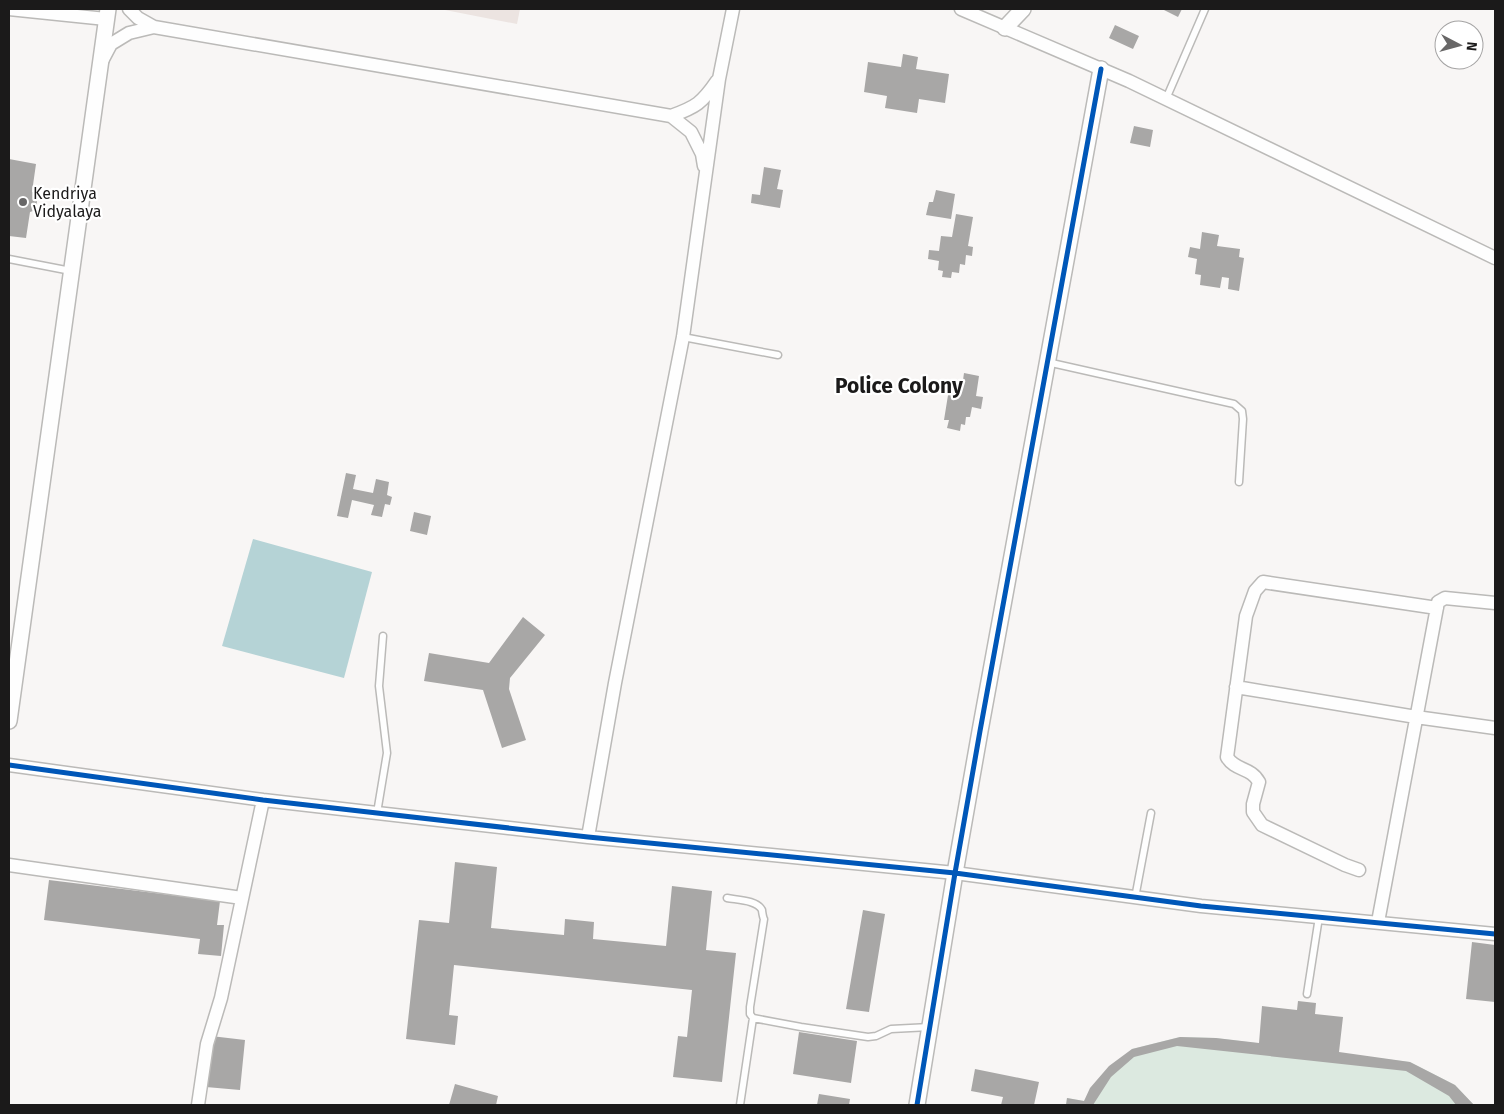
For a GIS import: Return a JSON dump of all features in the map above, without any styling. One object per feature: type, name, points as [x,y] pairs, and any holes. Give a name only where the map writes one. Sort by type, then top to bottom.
[{"type":"street","points":[[9,9],[107,14],[9,721]]},
{"type":"street","points":[[129,9],[138,18],[154,27],[671,116],[691,132],[702,154],[706,181]]},
{"type":"street","points":[[588,837],[615,683],[683,336],[719,79],[733,9]]},
{"type":"street","points":[[961,9],[1166,99],[1495,258]]},
{"type":"street","points":[[1005,28],[1023,9]]},
{"type":"street","points":[[100,65],[111,44],[129,33],[154,27]]},
{"type":"street","points":[[917,1105],[955,873],[1101,69]]},
{"type":"street","points":[[671,116],[687,110],[704,100],[719,79]]},
{"type":"street","points":[[1359,870],[1329,858],[1262,825],[1253,812],[1253,804],[1259,782],[1256,776],[1236,767],[1230,763],[1227,757],[1246,616],[1255,590],[1262,582],[1437,608]]},
{"type":"street","points":[[1378,922],[1438,602],[1445,598],[1495,603]]},
{"type":"street","points":[[1236,688],[1416,718],[1495,728]]},
{"type":"street","points":[[9,764],[263,800],[588,837],[955,873],[1201,906],[1495,934]]},
{"type":"street","points":[[198,1105],[207,1044],[221,998],[263,800]]},
{"type":"street","points":[[9,865],[242,898]]},
{"type":"lane","points":[[1166,99],[1204,9]]},
{"type":"lane","points":[[9,259],[71,271]]},
{"type":"lane","points":[[683,336],[778,355]]},
{"type":"lane","points":[[1047,362],[1234,404],[1242,411],[1243,419],[1239,482]]},
{"type":"lane","points":[[377,813],[386,753],[379,686],[383,636]]},
{"type":"lane","points":[[1135,898],[1151,813]]},
{"type":"lane","points":[[727,898],[751,902],[762,911],[764,919],[750,1007],[750,1014],[753,1018],[740,1105]]},
{"type":"lane","points":[[1307,994],[1319,917]]},
{"type":"lane","points":[[753,1018],[868,1037],[876,1036],[891,1029],[930,1027]]},
{"type":"shaded area","points":[[440,9],[520,9],[517,24]]},
{"type":"shaded area","points":[[1180,1037],[1216,1038],[1410,1062],[1455,1085],[1474,1105],[1066,1105],[1067,1098],[1084,1101],[1132,1049]]},
{"type":"water","points":[[253,539],[372,572],[344,678],[222,646]]},
{"type":"building","points":[[1162,9],[1182,9],[1178,17]]},
{"type":"building","points":[[1115,25],[1139,36],[1133,49],[1109,38]]},
{"type":"building","points":[[903,54],[918,57],[916,69],[949,74],[945,103],[919,99],[917,113],[885,108],[887,96],[864,92],[868,62],[901,67]]},
{"type":"building","points":[[1134,126],[1153,130],[1150,147],[1130,143]]},
{"type":"building","name":"Kendriya Vidyalaya","points":[[9,159],[36,164],[32,192],[38,193],[36,210],[30,212],[26,238],[9,236]]},
{"type":"building","points":[[764,167],[781,170],[777,189],[783,190],[780,208],[751,203],[752,194],[760,195]]},
{"type":"building","points":[[936,190],[955,194],[951,219],[926,215],[929,202],[933,202]]},
{"type":"building","points":[[956,214],[973,217],[968,246],[973,247],[972,256],[966,255],[965,265],[960,264],[959,273],[952,272],[951,278],[942,277],[943,271],[938,270],[939,261],[928,259],[929,250],[939,251],[941,236],[952,237]]},
{"type":"building","points":[[1202,232],[1219,235],[1217,246],[1240,249],[1239,257],[1244,258],[1239,291],[1228,289],[1229,278],[1222,277],[1220,288],[1200,285],[1201,275],[1195,274],[1197,259],[1188,257],[1190,247],[1200,249]]},
{"type":"building","points":[[964,373],[979,376],[976,396],[983,397],[981,409],[972,407],[970,417],[966,417],[965,425],[961,424],[960,431],[947,428],[949,420],[944,420],[949,389],[956,391],[957,386],[962,387]]},
{"type":"building","points":[[346,473],[356,475],[353,489],[373,493],[376,479],[389,482],[387,495],[392,497],[390,505],[385,504],[382,517],[371,515],[374,505],[352,500],[348,518],[337,516]]},
{"type":"building","points":[[414,512],[431,516],[427,535],[410,531]]},
{"type":"building","points":[[523,617],[545,635],[510,678],[509,689],[526,740],[502,748],[483,690],[424,681],[429,653],[489,663]]},
{"type":"building","points":[[455,862],[497,867],[491,928],[564,935],[565,919],[594,922],[593,939],[666,946],[672,886],[712,891],[706,950],[736,953],[722,1082],[673,1077],[678,1036],[687,1037],[692,990],[454,965],[449,1015],[458,1016],[455,1045],[406,1039],[419,920],[449,923]]},
{"type":"building","points":[[49,880],[220,901],[217,925],[224,925],[221,956],[198,954],[200,939],[44,920]]},
{"type":"building","points":[[863,910],[885,914],[869,1012],[846,1009]]},
{"type":"building","points":[[1472,942],[1495,945],[1495,1002],[1466,999]]},
{"type":"building","points":[[1298,1001],[1316,1003],[1315,1014],[1343,1017],[1339,1052],[1410,1062],[1455,1085],[1474,1105],[1456,1105],[1449,1096],[1406,1071],[1177,1046],[1134,1057],[1111,1077],[1093,1105],[1066,1105],[1067,1098],[1084,1101],[1090,1088],[1109,1066],[1132,1049],[1180,1037],[1216,1038],[1259,1043],[1262,1006],[1297,1010]]},
{"type":"building","points":[[799,1032],[857,1041],[851,1083],[793,1074]]},
{"type":"building","points":[[211,1036],[245,1040],[240,1090],[206,1087]]},
{"type":"building","points":[[975,1069],[1039,1082],[1034,1105],[1001,1105],[1003,1097],[971,1091]]},
{"type":"building","points":[[455,1084],[498,1096],[496,1105],[449,1105]]},
{"type":"building","points":[[819,1094],[850,1099],[849,1105],[817,1105]]},
{"type":"cycle path","points":[[917,1105],[980,731],[1101,69]]},
{"type":"cycle path","points":[[9,765],[263,800],[588,837],[955,873],[1201,906],[1495,934]]},
{"type":"place","name":"Kendriya Vidyalaya","points":[[23,202]]},
{"type":"district","name":"Police Colony","points":[[899,386]]}]
